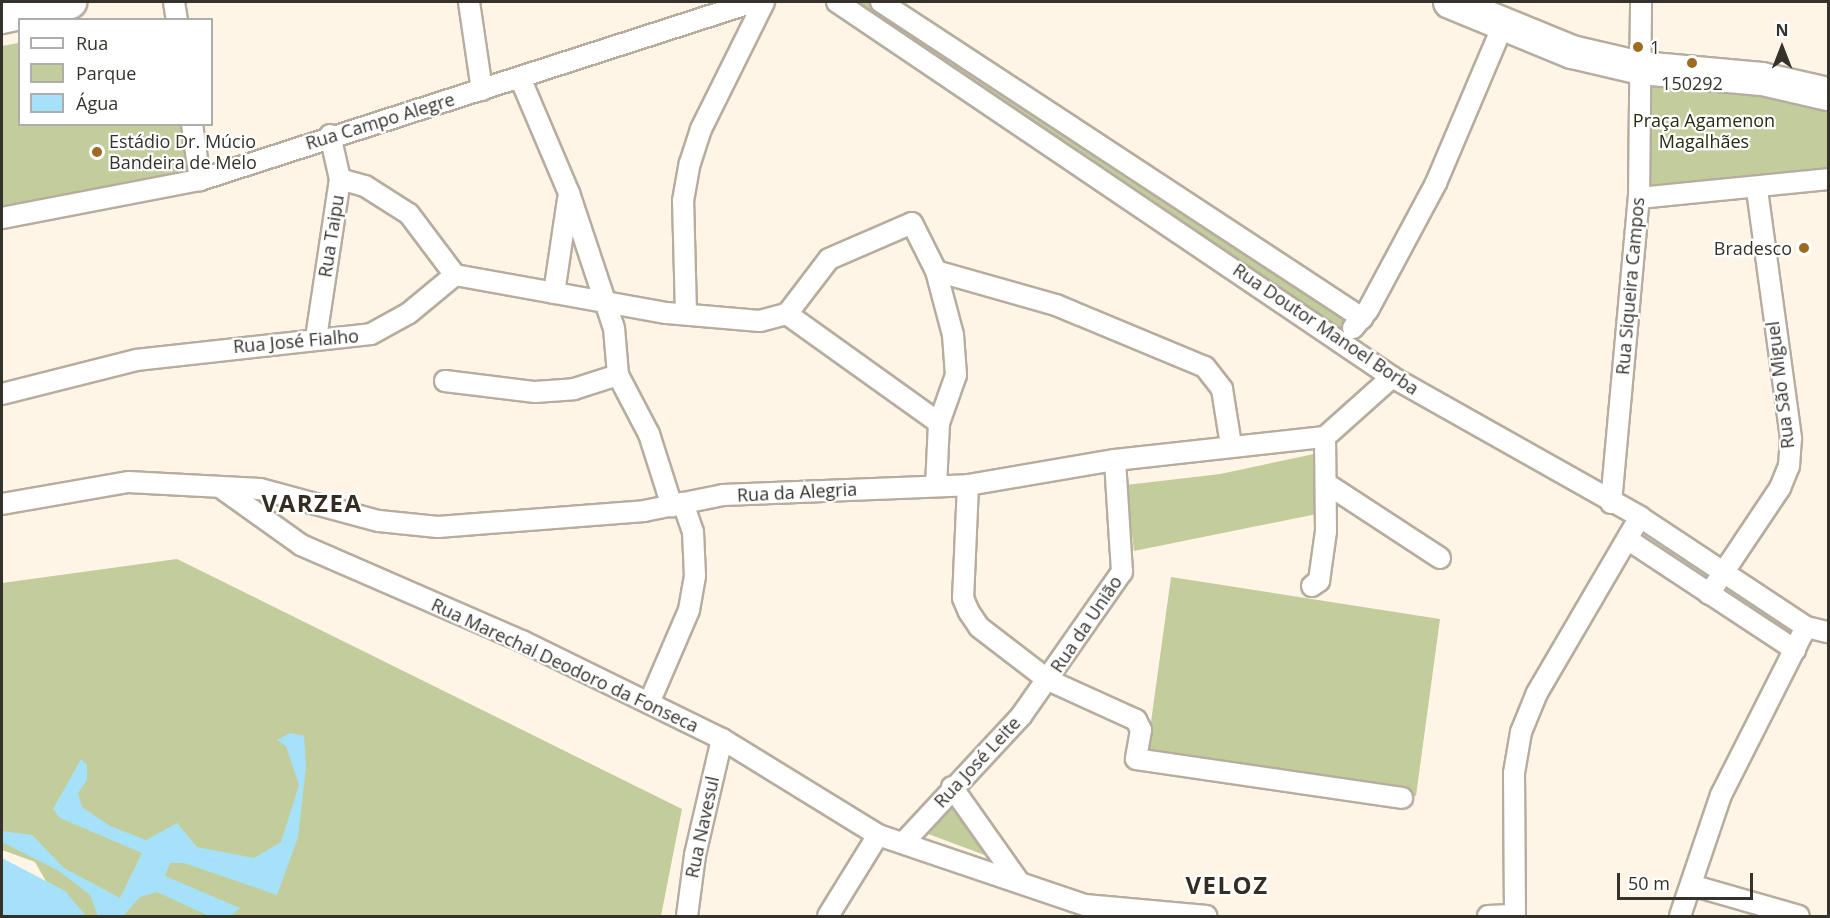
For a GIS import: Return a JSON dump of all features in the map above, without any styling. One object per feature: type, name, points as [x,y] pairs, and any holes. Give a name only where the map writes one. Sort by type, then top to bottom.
[{"type":"main road","points":[[2,17],[70,2]]},
{"type":"main road","points":[[1450,2],[1572,52],[1641,68],[1762,79],[1828,94]]},
{"type":"street","points":[[174,2],[177,18]]},
{"type":"street","points":[[469,2],[482,90]]},
{"type":"street","name":"Rua Campo Alegre","points":[[2,218],[200,180],[330,135],[521,80],[753,2]]},
{"type":"street","points":[[686,313],[683,201],[690,164],[701,129],[764,2]]},
{"type":"street","name":"Rua Doutor Manoel Borba","points":[[837,2],[1055,150],[1237,269],[1392,377],[1611,504],[1640,517],[1725,569],[1806,627],[1828,632]]},
{"type":"street","name":"Rua Doutor Manoel Borba","points":[[881,2],[1253,244],[1362,318]]},
{"type":"street","name":"Rua Siqueira Campos","points":[[1611,504],[1639,198],[1641,68],[1636,5]]},
{"type":"street","points":[[1341,340],[1362,318],[1436,183],[1503,25]]},
{"type":"street","points":[[521,80],[569,194],[602,303],[614,328],[618,375],[649,434],[678,505],[693,532],[695,576],[689,610],[649,703]]},
{"type":"street","points":[[1055,150],[1069,124]]},
{"type":"street","points":[[192,126],[200,180]]},
{"type":"street","name":"Rua Taipu","points":[[316,338],[340,179],[330,135]]},
{"type":"street","points":[[340,179],[366,186],[409,214],[455,275],[602,303],[760,321],[787,314],[830,259],[912,223],[936,271],[950,316],[956,375],[939,423],[936,486]]},
{"type":"street","points":[[1639,198],[1757,189],[1828,179]]},
{"type":"street","points":[[1148,211],[1160,183]]},
{"type":"street","name":"Rua São Miguel","points":[[1709,594],[1780,488],[1789,466],[1791,438],[1757,189]]},
{"type":"street","points":[[554,293],[569,194]]},
{"type":"street","points":[[1237,269],[1253,244]]},
{"type":"street","points":[[936,271],[1056,305],[1205,367],[1222,389],[1231,445]]},
{"type":"street","name":"Rua José Fialho","points":[[3,395],[136,360],[316,338],[371,334],[390,325],[455,275]]},
{"type":"street","points":[[787,314],[939,423]]},
{"type":"street","points":[[445,381],[535,392],[574,389],[618,375]]},
{"type":"street","points":[[1312,586],[1318,581],[1327,484],[1325,437],[1392,377]]},
{"type":"street","name":"Rua da Alegria","points":[[2,504],[129,482],[224,490],[260,489],[379,521],[438,526],[678,505],[723,495],[968,485],[1115,460],[1231,445],[1325,437]]},
{"type":"street","name":"Rua da União","points":[[1048,680],[1122,572],[1115,460]]},
{"type":"street","points":[[1327,484],[1440,558]]},
{"type":"street","points":[[968,485],[963,598],[979,627],[1048,680],[1136,720],[1140,730],[1136,759],[1402,798]]},
{"type":"street","name":"Rua Marechal Deodoro da Fonseca","points":[[224,490],[301,545],[649,703],[722,739],[878,835],[1017,879],[1086,905],[1207,916]]},
{"type":"street","points":[[1488,916],[1515,916],[1514,773],[1521,732],[1537,693],[1630,541],[1640,517]]},
{"type":"street","points":[[1630,541],[1795,650]]},
{"type":"street","points":[[1680,916],[1721,795],[1806,627]]},
{"type":"street","name":"Rua José Leite","points":[[904,842],[952,787],[992,750],[1048,680]]},
{"type":"street","name":"Rua Navesul","points":[[687,916],[695,855],[722,739]]},
{"type":"street","points":[[952,787],[1017,879]]},
{"type":"street","points":[[828,916],[878,835]]},
{"type":"street","points":[[1691,885],[1799,916]]},
{"type":"green space","points":[[844,2],[889,2],[1367,310],[1354,339],[913,53]]},
{"type":"green space","name":"Estádio Dr. Múcio Bandeira de Melo","points":[[18,43],[18,126],[195,126],[202,175],[2,211],[2,46]]},
{"type":"green space","name":"Praça Agamenon Magalhães","points":[[1653,74],[1828,97],[1828,180],[1647,188]]},
{"type":"green space","points":[[1314,454],[1322,513],[1134,551],[1126,485],[1220,474]]},
{"type":"green space","points":[[177,559],[682,809],[661,916],[66,916],[35,862],[2,850],[2,583]]},
{"type":"green space","points":[[1171,577],[1440,619],[1416,796],[1146,758]]},
{"type":"green space","points":[[952,801],[1006,863],[923,832]]},
{"type":"water","points":[[290,733],[304,736],[306,767],[298,837],[277,895],[184,863],[170,863],[165,876],[240,908],[231,916],[209,916],[157,892],[140,897],[123,916],[98,916],[90,895],[59,871],[2,842],[2,831],[32,835],[64,868],[120,898],[142,853],[60,818],[53,809],[81,759],[87,765],[87,780],[78,793],[82,807],[110,826],[146,840],[177,823],[197,847],[254,858],[281,842],[299,785],[286,746],[277,740]]},
{"type":"water","points":[[2,858],[65,891],[86,916],[2,916]]},
{"type":"place","name":"1","points":[[1638,47]]},
{"type":"place","name":"150292","points":[[1692,63]]},
{"type":"place","name":"Estádio Dr. Múcio Bandeira de Melo","points":[[97,152]]},
{"type":"place","name":"Bradesco","points":[[1804,248]]},
{"type":"district","name":"VARZEA","points":[[312,503]]},
{"type":"district","name":"VELOZ","points":[[1227,885]]}]
